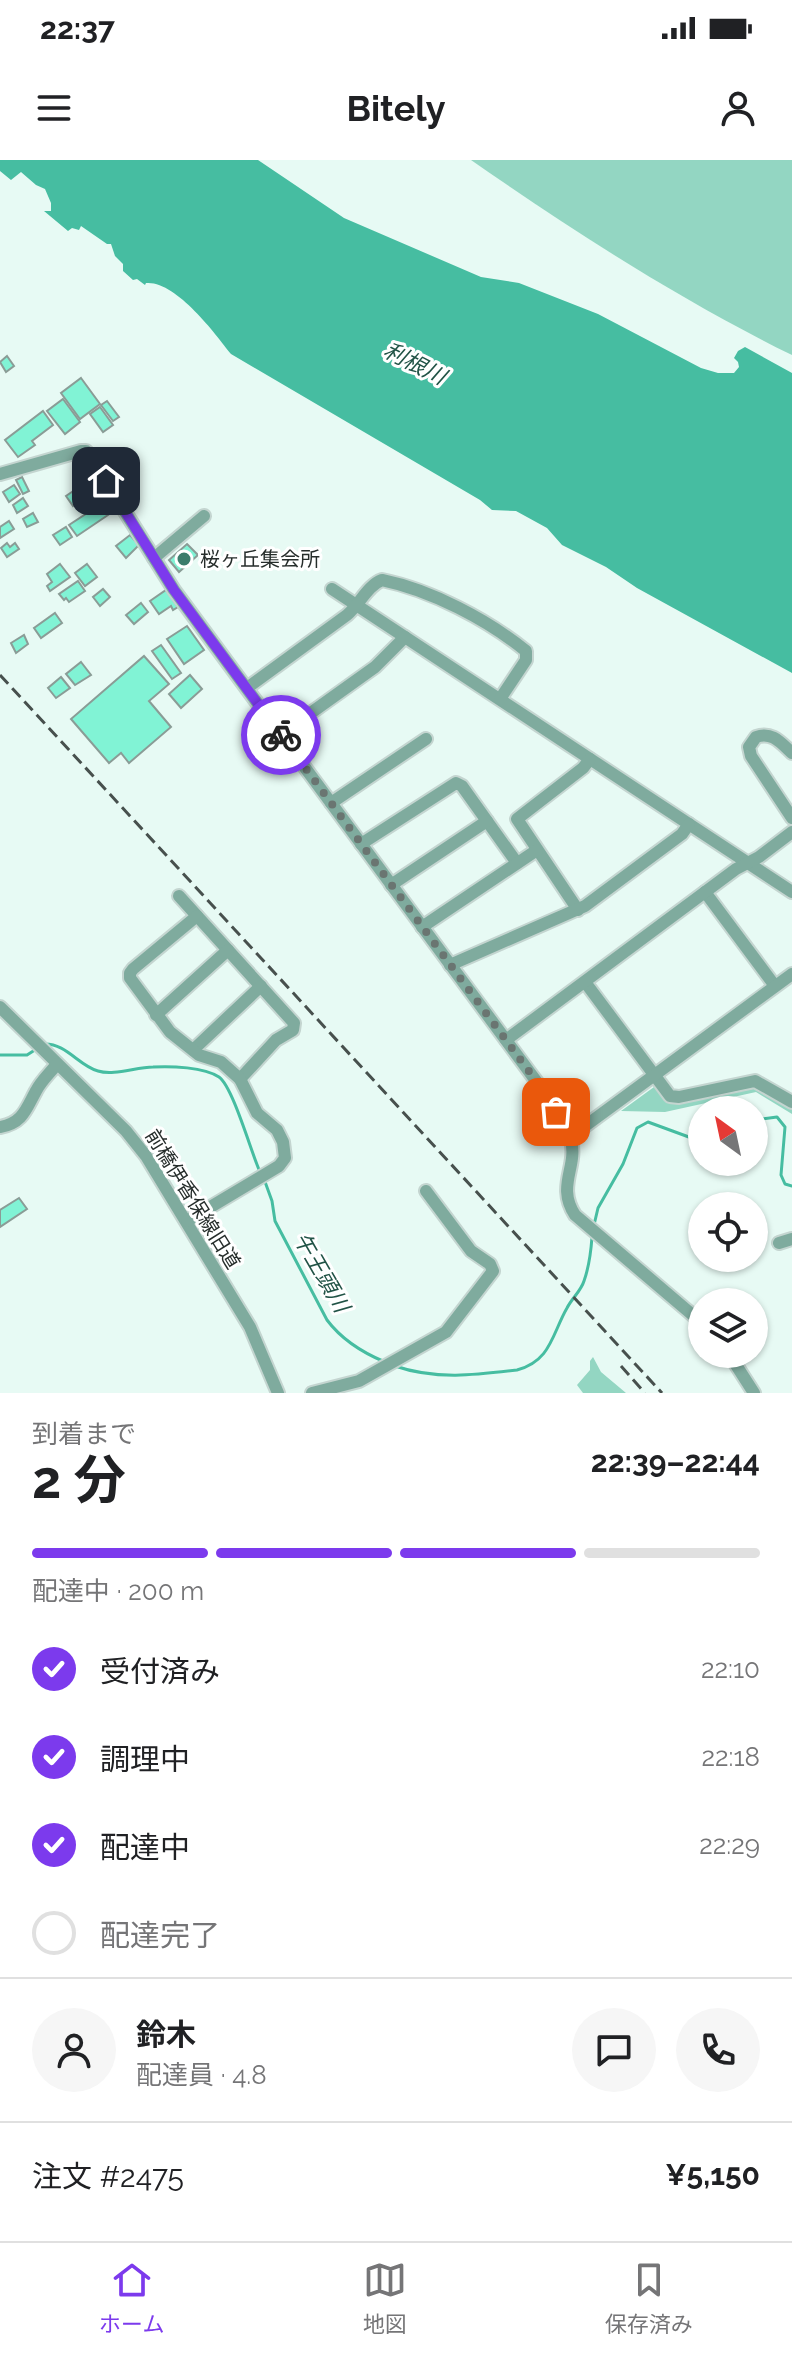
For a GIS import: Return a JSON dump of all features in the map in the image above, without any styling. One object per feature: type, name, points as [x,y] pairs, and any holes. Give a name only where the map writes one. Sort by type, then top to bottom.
[{"type":"street","points":[[0,474],[86,451],[174,590],[542,1089],[570,1135],[572,1149],[566,1182],[572,1210],[584,1225],[688,1311]]},
{"type":"street","points":[[154,558],[204,516]]},
{"type":"street","points":[[247,688],[358,606],[375,583],[387,581],[444,602],[524,649],[526,660],[500,699]]},
{"type":"street","points":[[332,589],[792,892]]},
{"type":"street","points":[[280,735],[375,667],[405,637]]},
{"type":"street","points":[[792,753],[768,735],[756,737],[749,747],[751,756],[792,818]]},
{"type":"street","points":[[331,803],[426,739]]},
{"type":"street","points":[[578,910],[518,817],[583,768],[590,759]]},
{"type":"street","points":[[361,844],[456,783],[462,786],[517,863]]},
{"type":"street","points":[[391,885],[487,821]]},
{"type":"street","points":[[450,965],[578,910],[682,834],[689,824]]},
{"type":"street","points":[[506,1040],[705,892],[792,832]]},
{"type":"street","points":[[422,927],[537,850]]},
{"type":"street","points":[[705,892],[775,986]]},
{"type":"street","points":[[179,896],[293,1021],[294,1028],[278,1038],[240,1079]]},
{"type":"street","points":[[187,1221],[284,1161],[280,1136],[255,1111],[240,1079],[221,1062],[203,1058],[170,1032],[130,978],[130,973],[197,916]]},
{"type":"street","points":[[156,1015],[228,950]]},
{"type":"street","points":[[570,1135],[792,974]]},
{"type":"street","points":[[585,982],[673,1097],[755,1081],[792,1102]]},
{"type":"street","points":[[193,1050],[261,986]]},
{"type":"street","name":"前橋伊香保線旧道","points":[[0,1007],[133,1139],[155,1169],[250,1327],[278,1393]]},
{"type":"street","points":[[0,1127],[22,1118],[37,1088],[57,1064]]},
{"type":"street","points":[[312,1393],[359,1381],[446,1332],[493,1271],[490,1264],[471,1251],[426,1191]]},
{"type":"street","points":[[738,1368],[754,1393]]},
{"type":"shaded area","points":[[471,160],[792,160],[792,355],[628,264]]},
{"type":"shaded area","points":[[654,1087],[659,1088],[671,1103],[688,1102],[688,1107],[665,1112],[621,1111]]},
{"type":"shaded area","points":[[757,1088],[792,1108],[792,1114],[768,1099],[768,1096],[756,1092],[716,1096]]},
{"type":"shaded area","points":[[593,1357],[601,1372],[626,1393],[583,1393],[577,1385],[590,1370]]},
{"type":"water","name":"利根川","points":[[0,160],[258,160],[344,218],[481,277],[519,283],[598,314],[701,368],[734,373],[739,367],[734,358],[745,347],[792,373],[792,673],[562,545],[547,528],[516,511],[492,510],[480,500],[231,354],[181,299],[157,284],[145,285],[137,279],[133,280],[123,271],[123,264],[115,256],[111,244],[81,226],[79,230],[72,228],[68,231],[44,211],[51,211],[45,189],[21,172],[11,180],[0,171]]},
{"type":"building","points":[[7,356],[14,366],[6,372],[0,362]]},
{"type":"building","points":[[81,378],[100,404],[80,419],[61,393]]},
{"type":"building","points":[[63,399],[80,422],[65,434],[47,411]]},
{"type":"building","points":[[107,401],[119,417],[113,421],[101,405]]},
{"type":"building","points":[[100,407],[113,425],[103,432],[90,414]]},
{"type":"building","points":[[43,411],[53,425],[32,441],[35,445],[18,457],[5,440]]},
{"type":"building","points":[[22,477],[29,491],[23,494],[16,480]]},
{"type":"building","points":[[14,485],[20,494],[9,502],[3,492]]},
{"type":"building","points":[[82,485],[89,494],[73,506],[66,496]]},
{"type":"building","points":[[23,498],[28,506],[17,513],[13,505]]},
{"type":"building","points":[[101,504],[108,515],[77,536],[69,525]]},
{"type":"building","points":[[33,513],[38,522],[27,527],[23,519]]},
{"type":"building","points":[[9,521],[14,529],[0,538],[0,527]]},
{"type":"building","points":[[66,527],[72,537],[60,545],[53,535]]},
{"type":"building","points":[[130,535],[139,545],[126,558],[116,546]]},
{"type":"building","points":[[7,543],[10,547],[15,543],[19,549],[7,557],[1,548]]},
{"type":"building","name":"桜ヶ丘集会所","points":[[187,544],[198,555],[179,572],[169,560]]},
{"type":"building","points":[[60,564],[70,577],[50,591],[47,586],[52,582],[47,574]]},
{"type":"building","points":[[87,564],[97,577],[85,586],[75,573]]},
{"type":"building","points":[[78,581],[85,591],[69,602],[66,598],[64,600],[59,594]]},
{"type":"building","points":[[103,589],[110,597],[100,606],[93,597]]},
{"type":"building","points":[[166,590],[178,607],[173,610],[171,606],[159,614],[150,601]]},
{"type":"building","points":[[141,603],[148,612],[134,624],[126,615]]},
{"type":"building","points":[[55,613],[62,623],[41,638],[34,628]]},
{"type":"building","points":[[187,626],[204,650],[184,664],[167,639]]},
{"type":"building","points":[[24,635],[28,644],[16,653],[11,643]]},
{"type":"building","points":[[161,645],[181,673],[172,679],[152,651]]},
{"type":"building","points":[[144,656],[169,684],[149,701],[171,727],[129,763],[121,753],[109,763],[71,719]]},
{"type":"building","points":[[81,662],[91,675],[75,685],[66,674]]},
{"type":"building","points":[[190,675],[202,689],[181,708],[169,694]]},
{"type":"building","points":[[61,677],[70,688],[56,698],[48,688]]},
{"type":"building","points":[[19,1198],[27,1209],[0,1227],[0,1210]]},
{"type":"waterway","name":"午王頭川","points":[[44,1044],[59,1047],[91,1068],[104,1072],[178,1067],[205,1071],[219,1077],[236,1106],[260,1172]]},
{"type":"waterway","name":"午王頭川","points":[[0,1055],[27,1055],[38,1048]]},
{"type":"waterway","name":"午王頭川","points":[[768,1118],[777,1117],[785,1127],[781,1175],[785,1184],[792,1186]]},
{"type":"waterway","name":"午王頭川","points":[[594,1225],[598,1208],[623,1164],[637,1128],[648,1122],[688,1137]]},
{"type":"waterway","name":"午王頭川","points":[[264,1179],[275,1221],[327,1320],[353,1345],[385,1362]]},
{"type":"waterway","name":"午王頭川","points":[[395,1366],[440,1375],[471,1375],[528,1366],[544,1353],[567,1308],[583,1285],[592,1237]]},
{"type":"railway","points":[[0,675],[662,1393]]},
{"type":"railway","points":[[621,1366],[645,1393]]},
{"type":"way so far","points":[[281,735],[556,1112]]},
{"type":"place","name":"桜ヶ丘集会所","points":[[184,559]]},
{"type":"route","points":[[106,481],[174,590],[281,735]]}]
